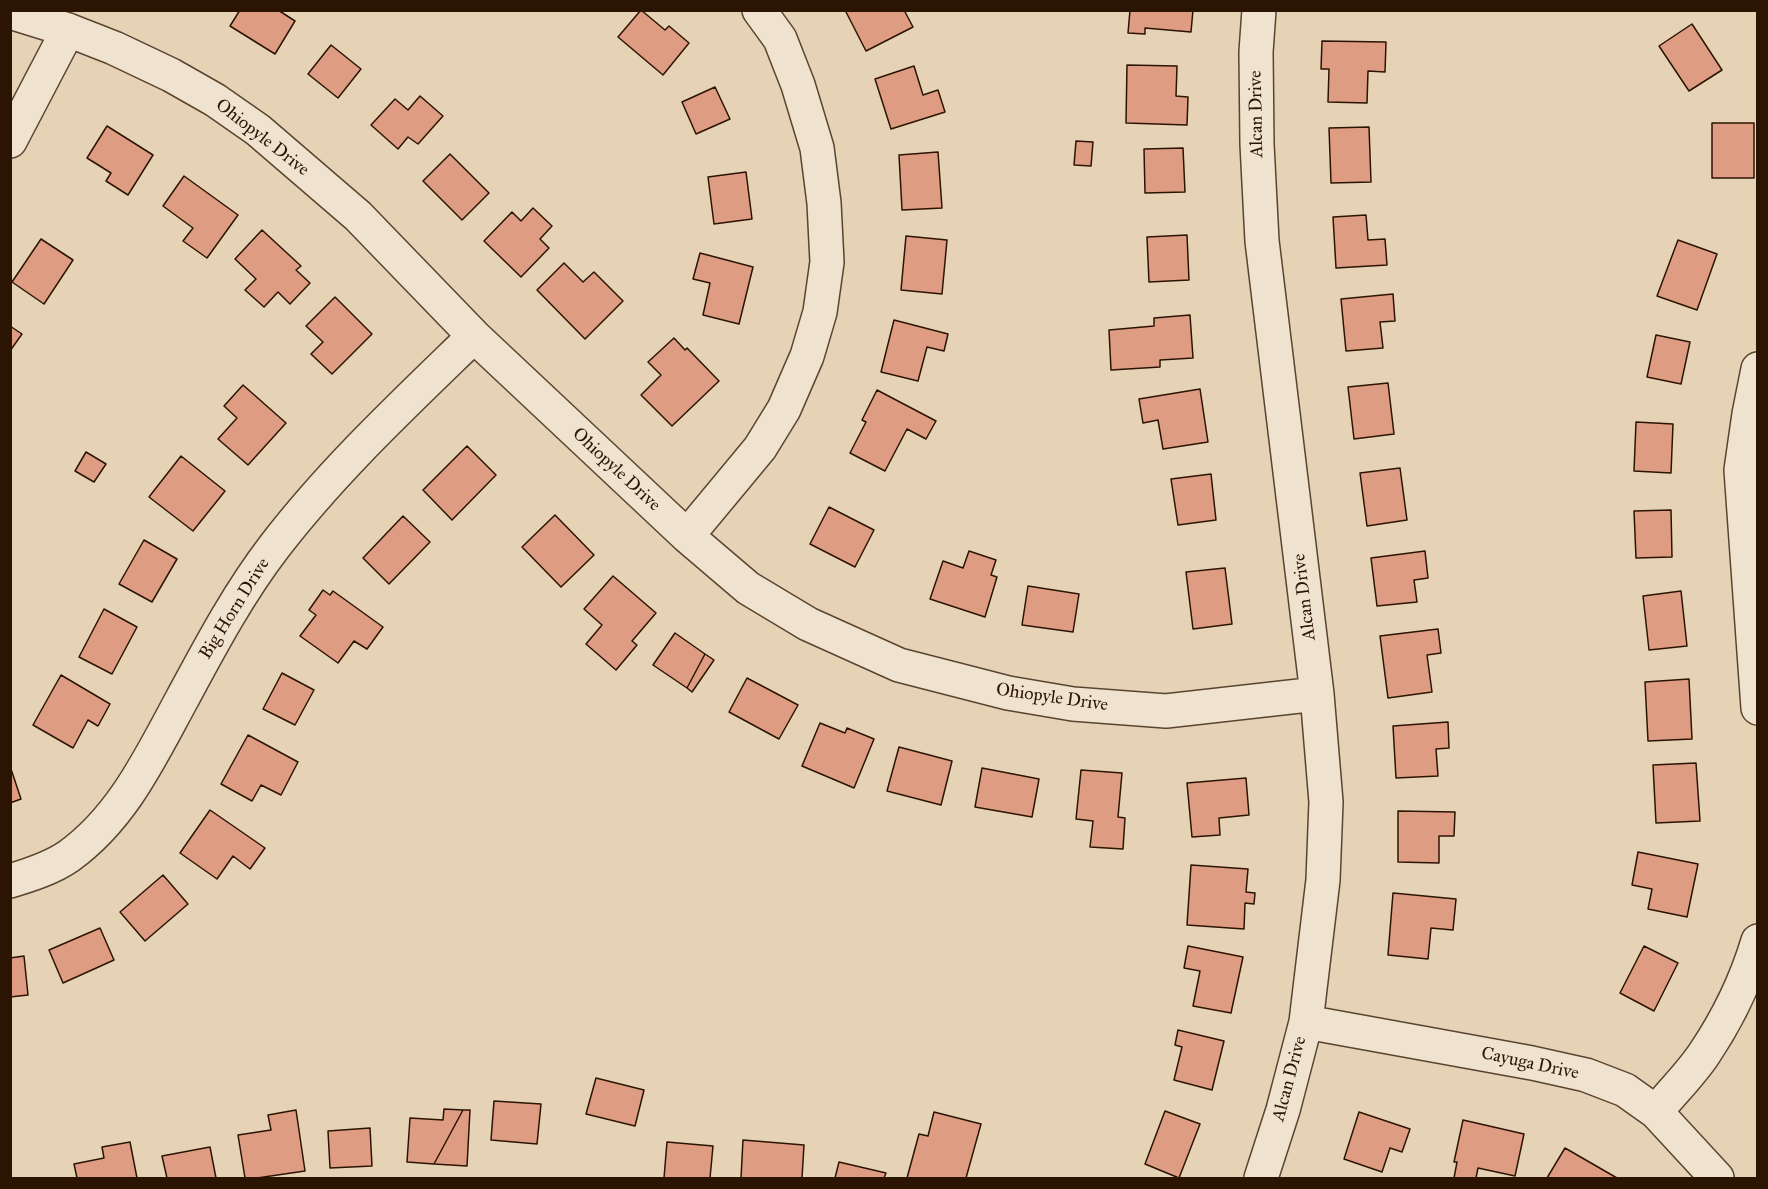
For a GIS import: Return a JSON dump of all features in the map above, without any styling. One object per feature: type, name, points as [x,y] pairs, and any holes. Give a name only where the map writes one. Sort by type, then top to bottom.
[{"type":"street","points":[[687,536],[760,448],[784,409],[807,356],[820,312],[827,262],[824,203],[817,148],[798,85],[780,39],[759,10]]},
{"type":"street","name":"Alcan Drive","points":[[1259,10],[1256,52],[1257,132],[1262,241],[1317,694],[1326,802],[1317,938],[1306,1023],[1283,1110],[1260,1179]]},
{"type":"street","name":"Ohiopyle Drive","points":[[10,12],[68,30],[114,48],[171,75],[215,100],[258,129],[358,216],[474,336],[687,536],[748,588],[808,624],[899,665],[946,679],[1008,693],[1073,704],[1166,711],[1317,694]]},
{"type":"street","points":[[10,141],[68,30]]},
{"type":"street","name":"Big Horn Drive","points":[[10,881],[38,872],[68,857],[96,833],[124,801],[149,762],[233,607],[272,549],[310,502],[360,447],[474,336]]},
{"type":"street","points":[[1758,369],[1741,470],[1758,708]]},
{"type":"street","points":[[1656,1112],[1703,1055],[1728,1013],[1749,971],[1758,940]]},
{"type":"street","name":"Cayuga Drive","points":[[1306,1023],[1532,1063],[1586,1075],[1625,1090],[1656,1112],[1717,1179]]},
{"type":"building","points":[[240,10],[278,10],[295,21],[275,54],[230,26]]},
{"type":"building","points":[[641,10],[665,30],[669,26],[689,43],[663,75],[618,37]]},
{"type":"building","points":[[845,10],[904,10],[913,27],[866,51]]},
{"type":"building","points":[[1130,10],[1193,10],[1191,32],[1145,28],[1145,34],[1128,33]]},
{"type":"building","points":[[1692,24],[1722,70],[1689,91],[1659,46]]},
{"type":"building","points":[[1322,41],[1386,42],[1385,72],[1368,71],[1367,103],[1328,102],[1329,69],[1321,69]]},
{"type":"building","points":[[331,45],[361,69],[338,98],[308,74]]},
{"type":"building","points":[[1127,65],[1177,66],[1176,96],[1188,97],[1187,125],[1126,123]]},
{"type":"building","points":[[914,66],[923,95],[938,90],[945,112],[891,129],[875,79]]},
{"type":"building","points":[[715,87],[730,119],[696,134],[682,102]]},
{"type":"building","points":[[420,96],[443,116],[418,144],[408,137],[398,149],[371,125],[395,99],[408,110]]},
{"type":"building","points":[[1712,123],[1754,123],[1754,178],[1712,178]]},
{"type":"building","points":[[107,126],[153,155],[128,195],[106,181],[111,173],[87,158]]},
{"type":"building","points":[[1369,127],[1371,182],[1331,183],[1329,128]]},
{"type":"building","points":[[1076,141],[1093,142],[1091,166],[1074,165]]},
{"type":"building","points":[[1183,148],[1185,192],[1145,193],[1144,149]]},
{"type":"building","points":[[938,152],[942,208],[902,210],[899,155]]},
{"type":"building","points":[[450,154],[489,193],[462,220],[423,181]]},
{"type":"building","points":[[746,172],[752,219],[714,224],[708,177]]},
{"type":"building","points":[[184,176],[238,215],[207,258],[183,241],[193,228],[163,206]]},
{"type":"building","points":[[533,208],[552,226],[540,239],[549,248],[521,277],[484,241],[512,212],[521,221]]},
{"type":"building","points":[[1366,215],[1368,240],[1385,239],[1387,265],[1336,268],[1333,217]]},
{"type":"building","points":[[262,230],[301,266],[296,270],[310,283],[290,304],[278,292],[264,307],[245,290],[256,279],[235,259]]},
{"type":"building","points":[[1187,235],[1189,280],[1149,282],[1147,237]]},
{"type":"building","points":[[906,236],[947,240],[942,294],[901,290]]},
{"type":"building","points":[[41,239],[73,260],[44,304],[12,282]]},
{"type":"building","points":[[1678,240],[1717,254],[1697,310],[1657,296]]},
{"type":"building","points":[[700,253],[753,267],[739,324],[703,315],[710,283],[693,279]]},
{"type":"building","points":[[564,263],[583,282],[594,272],[623,301],[585,339],[537,290]]},
{"type":"building","points":[[1393,294],[1395,321],[1380,322],[1383,348],[1346,351],[1341,299]]},
{"type":"building","points":[[335,297],[372,334],[332,374],[311,354],[323,342],[306,326]]},
{"type":"building","points":[[1190,315],[1193,358],[1160,360],[1160,367],[1111,370],[1109,330],[1154,326],[1154,318]]},
{"type":"building","points":[[894,320],[948,334],[944,351],[927,347],[918,381],[881,372]]},
{"type":"building","points":[[10,326],[22,334],[10,351]]},
{"type":"building","points":[[1656,335],[1690,342],[1681,384],[1647,377]]},
{"type":"building","points":[[674,338],[719,381],[672,426],[641,395],[661,375],[648,362]]},
{"type":"building","points":[[1388,383],[1394,434],[1354,439],[1348,387]]},
{"type":"building","points":[[243,385],[286,423],[248,465],[218,439],[237,418],[224,406]]},
{"type":"building","points":[[1200,389],[1208,442],[1163,449],[1158,420],[1143,423],[1139,399]]},
{"type":"building","points":[[877,390],[936,421],[926,439],[907,429],[885,471],[850,453],[866,422],[862,420]]},
{"type":"building","points":[[1636,422],[1673,424],[1671,473],[1634,471]]},
{"type":"building","points":[[467,446],[496,475],[452,520],[423,490]]},
{"type":"building","points":[[86,452],[106,464],[94,482],[75,471]]},
{"type":"building","points":[[181,456],[225,491],[193,531],[149,497]]},
{"type":"building","points":[[1400,468],[1407,520],[1367,526],[1360,473]]},
{"type":"building","points":[[1211,474],[1216,520],[1178,525],[1171,479]]},
{"type":"building","points":[[829,507],[874,530],[855,567],[810,544]]},
{"type":"building","points":[[1671,510],[1672,557],[1636,558],[1634,511]]},
{"type":"building","points":[[555,515],[594,555],[561,587],[522,547]]},
{"type":"building","points":[[403,516],[430,542],[389,584],[363,558]]},
{"type":"building","points":[[144,540],[177,559],[152,602],[119,584]]},
{"type":"building","points":[[969,551],[996,560],[991,575],[997,577],[985,617],[930,599],[943,561],[963,568]]},
{"type":"building","points":[[1425,551],[1428,578],[1414,580],[1417,602],[1377,606],[1371,558]]},
{"type":"building","points":[[1225,568],[1232,624],[1193,629],[1186,572]]},
{"type":"building","points":[[613,576],[656,613],[632,641],[637,645],[616,670],[586,644],[602,625],[584,609]]},
{"type":"building","points":[[1028,586],[1079,594],[1073,632],[1022,625]]},
{"type":"building","points":[[323,590],[330,595],[333,591],[383,627],[367,649],[354,641],[338,663],[300,636],[316,615],[309,610]]},
{"type":"building","points":[[1681,591],[1687,646],[1649,650],[1643,596]]},
{"type":"building","points":[[104,609],[137,627],[112,674],[79,657]]},
{"type":"building","points":[[1438,629],[1441,653],[1427,655],[1432,692],[1388,698],[1380,636]]},
{"type":"building","points":[[675,633],[705,654],[687,688],[653,665]]},
{"type":"building","points":[[705,654],[714,660],[692,692],[687,688]]},
{"type":"building","points":[[282,673],[314,690],[295,725],[263,709]]},
{"type":"building","points":[[61,675],[110,704],[98,726],[88,720],[73,748],[33,725]]},
{"type":"building","points":[[747,678],[798,705],[779,739],[729,712]]},
{"type":"building","points":[[1689,679],[1692,739],[1648,741],[1645,682]]},
{"type":"building","points":[[1448,722],[1449,748],[1436,749],[1438,776],[1396,778],[1393,726]]},
{"type":"building","points":[[820,723],[845,733],[847,728],[874,739],[854,788],[802,766]]},
{"type":"building","points":[[248,735],[298,762],[281,795],[261,785],[252,801],[221,784]]},
{"type":"building","points":[[899,747],[952,761],[941,805],[887,791]]},
{"type":"building","points":[[1696,763],[1700,821],[1656,823],[1653,765]]},
{"type":"building","points":[[10,766],[21,799],[10,803]]},
{"type":"building","points":[[982,768],[1039,779],[1032,817],[975,807]]},
{"type":"building","points":[[1081,770],[1122,773],[1118,817],[1125,818],[1123,849],[1090,847],[1093,821],[1076,819]]},
{"type":"building","points":[[1246,778],[1249,815],[1219,818],[1220,835],[1192,837],[1187,783]]},
{"type":"building","points":[[210,810],[265,848],[250,869],[233,856],[217,879],[180,853]]},
{"type":"building","points":[[1398,811],[1455,812],[1454,836],[1439,836],[1439,863],[1398,862]]},
{"type":"building","points":[[1638,852],[1698,864],[1687,917],[1648,909],[1652,889],[1632,885]]},
{"type":"building","points":[[1191,865],[1248,869],[1246,892],[1255,893],[1254,904],[1245,903],[1244,929],[1187,925]]},
{"type":"building","points":[[163,875],[188,904],[145,941],[120,912]]},
{"type":"building","points":[[1393,893],[1456,899],[1453,930],[1431,928],[1428,959],[1388,955]]},
{"type":"building","points":[[100,928],[114,960],[63,983],[49,950]]},
{"type":"building","points":[[1188,946],[1243,957],[1231,1013],[1193,1006],[1200,971],[1184,968]]},
{"type":"building","points":[[1644,946],[1678,963],[1654,1011],[1620,993]]},
{"type":"building","points":[[24,956],[28,995],[10,997],[10,958]]},
{"type":"building","points":[[1178,1030],[1224,1041],[1212,1090],[1174,1080],[1182,1047],[1175,1045]]},
{"type":"building","points":[[596,1078],[644,1090],[635,1126],[586,1114]]},
{"type":"building","points":[[494,1101],[541,1104],[537,1144],[491,1140]]},
{"type":"building","points":[[444,1109],[463,1110],[434,1164],[407,1162],[410,1118],[443,1120]]},
{"type":"building","points":[[296,1110],[305,1171],[245,1178],[238,1135],[271,1130],[268,1115]]},
{"type":"building","points":[[463,1110],[470,1110],[467,1166],[434,1164]]},
{"type":"building","points":[[1165,1111],[1200,1124],[1179,1178],[1145,1164]]},
{"type":"building","points":[[934,1112],[981,1124],[966,1178],[907,1178],[919,1134],[928,1136]]},
{"type":"building","points":[[1359,1112],[1410,1129],[1402,1152],[1390,1148],[1382,1172],[1344,1159]]},
{"type":"building","points":[[1463,1120],[1524,1134],[1515,1176],[1478,1168],[1476,1178],[1454,1178],[1457,1162],[1454,1162]]},
{"type":"building","points":[[370,1128],[372,1166],[330,1168],[328,1131]]},
{"type":"building","points":[[743,1140],[804,1145],[802,1178],[741,1178]]},
{"type":"building","points":[[130,1142],[137,1178],[77,1178],[74,1164],[104,1158],[102,1147]]},
{"type":"building","points":[[667,1142],[713,1146],[710,1178],[664,1178]]},
{"type":"building","points":[[210,1147],[216,1178],[167,1178],[162,1156]]},
{"type":"building","points":[[1565,1148],[1617,1178],[1547,1178]]},
{"type":"building","points":[[839,1162],[886,1173],[884,1178],[835,1178]]}]
